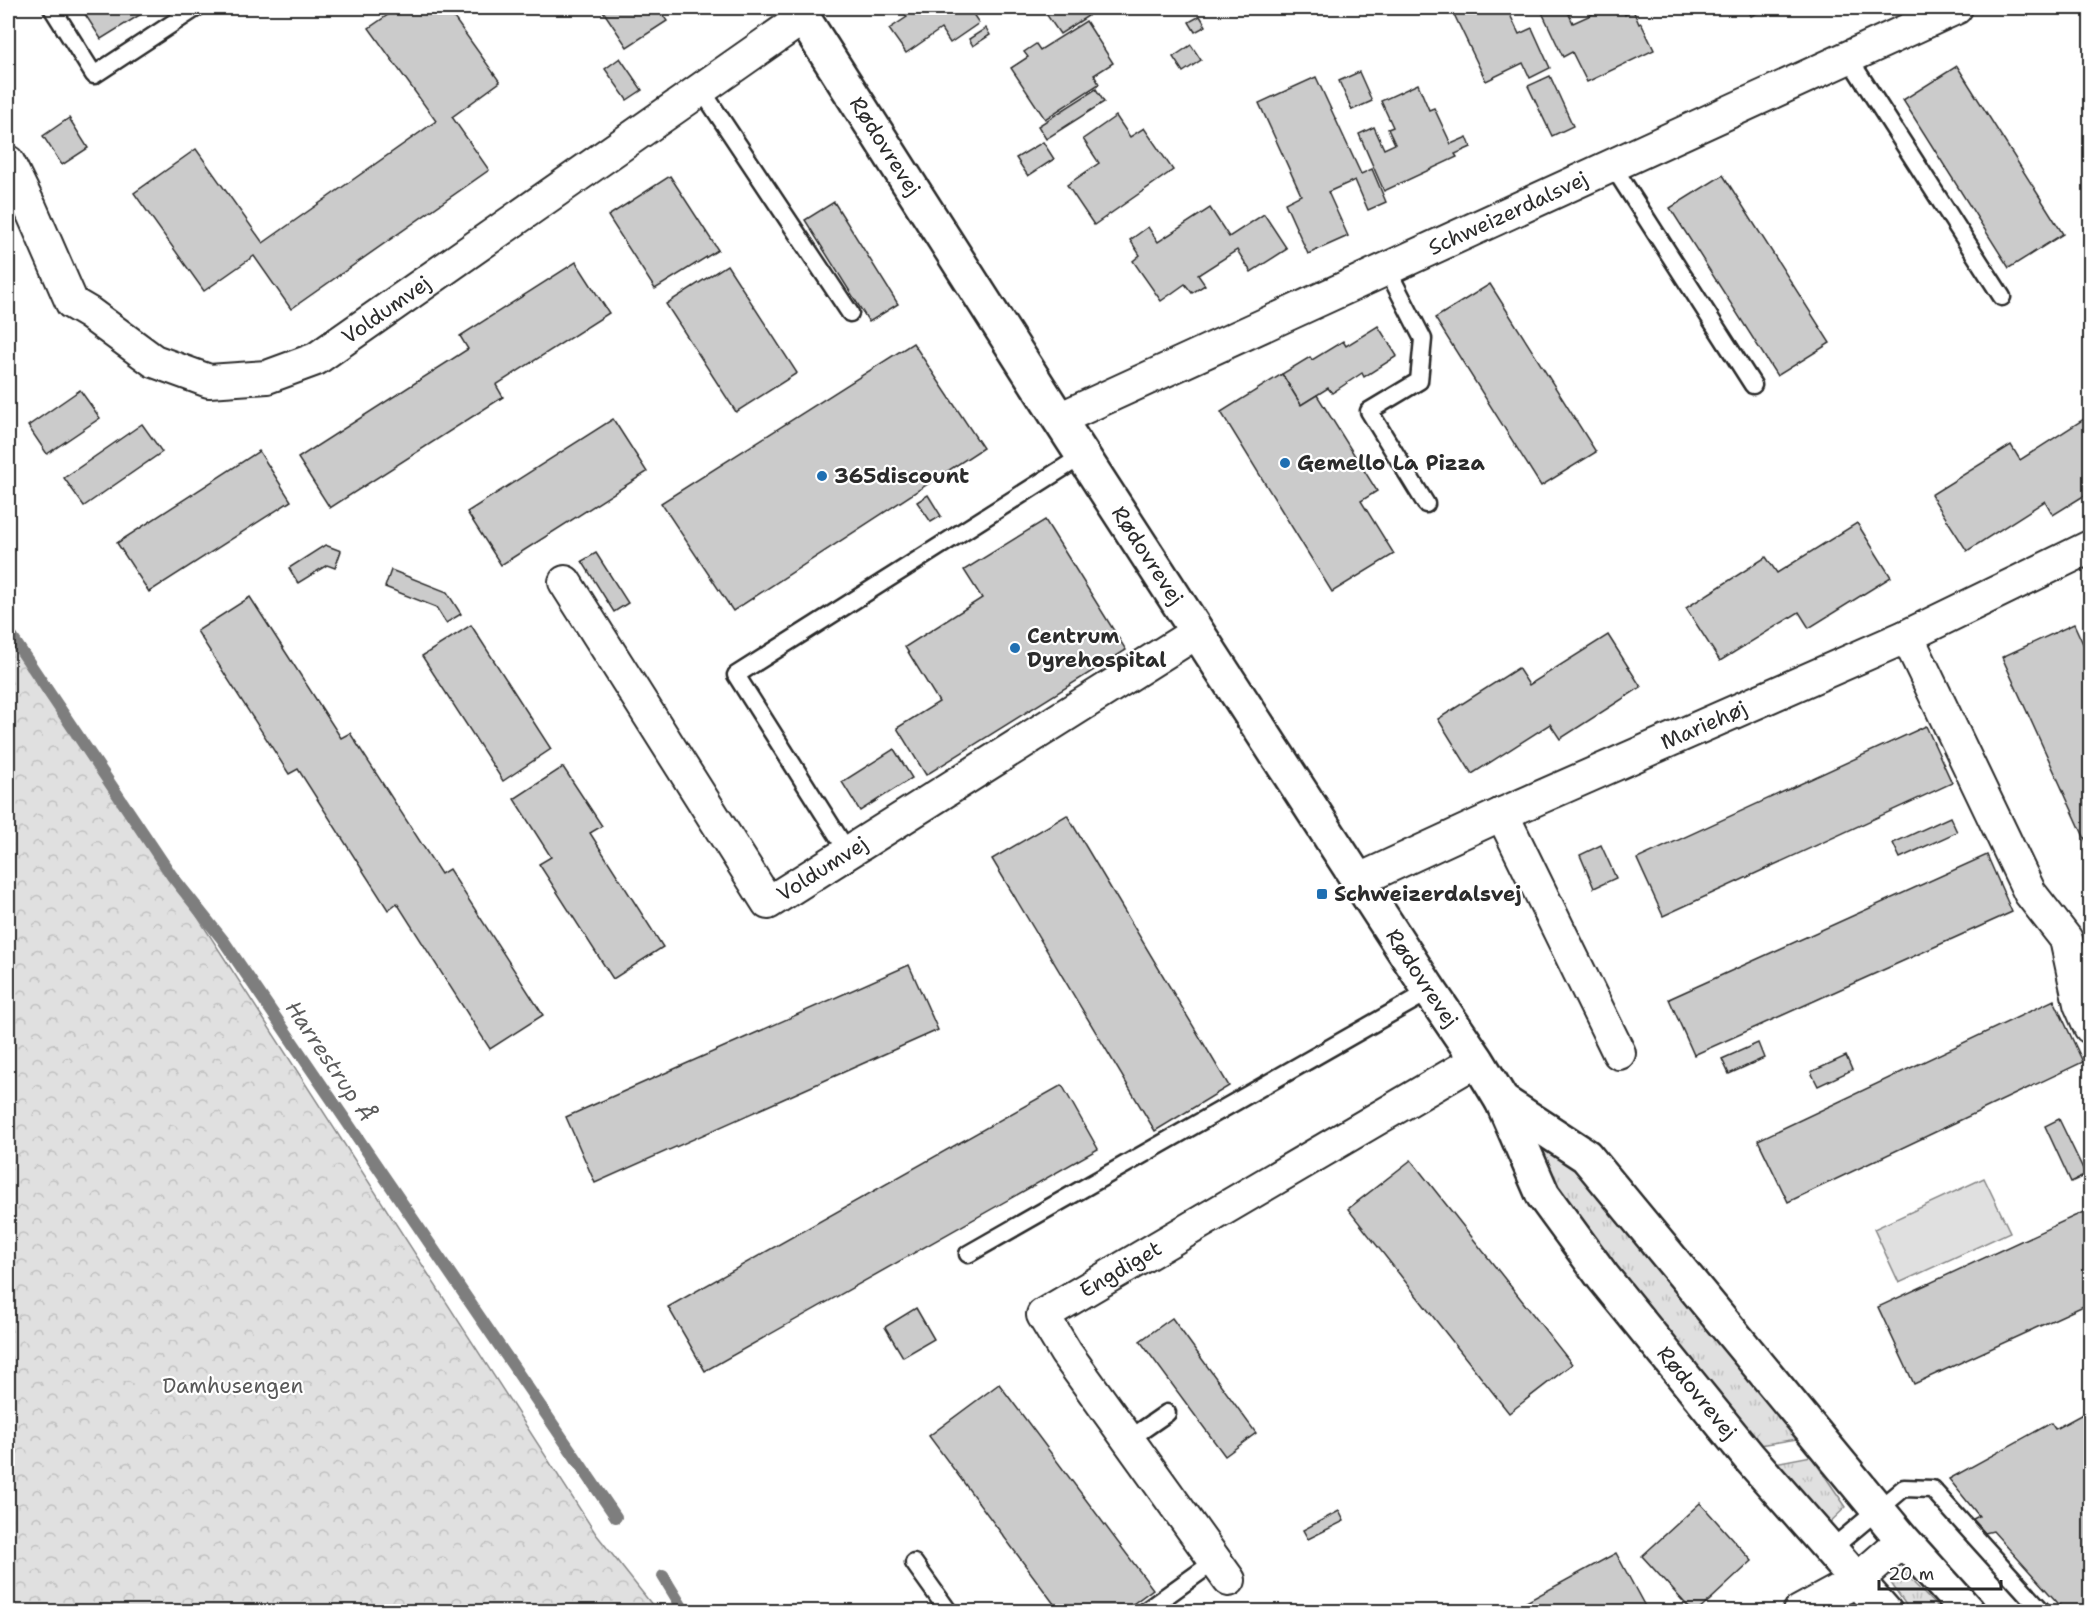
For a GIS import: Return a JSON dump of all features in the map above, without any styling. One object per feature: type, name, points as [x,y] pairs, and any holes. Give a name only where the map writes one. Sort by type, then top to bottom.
[{"type":"street","name":"Schweizerdalsvej","points":[[1059,419],[1956,8]]},
{"type":"street","name":"Voldumvej","points":[[8,162],[72,303],[154,361],[209,381],[267,377],[316,359],[701,89],[800,12]]},
{"type":"street","name":"Rødovrevej","points":[[800,12],[1082,456],[1477,1060],[1502,1101],[1543,1196],[1603,1277],[1749,1457],[1856,1581],[1885,1611]]},
{"type":"street","name":"Mariehøj","points":[[1359,880],[1502,814],[1907,636],[2091,547]]},
{"type":"street","name":"Voldumvej","points":[[566,582],[768,903],[1197,632]]},
{"type":"street","points":[[1907,636],[2030,893],[2066,939],[2080,1004],[2091,1027]]},
{"type":"street","points":[[1502,814],[1619,1053]]},
{"type":"street","name":"Engdiget","points":[[1222,1571],[1066,1353],[1043,1315],[1477,1060]]},
{"type":"street","name":"Rødovrevej","points":[[1502,1101],[1586,1156],[1903,1539],[1968,1611]]},
{"type":"street","points":[[1799,1611],[1856,1581],[1903,1539]]},
{"type":"lane","points":[[52,8],[94,75],[196,8]]},
{"type":"lane","points":[[1848,57],[2002,297]]},
{"type":"lane","points":[[701,89],[850,313]]},
{"type":"lane","points":[[1612,165],[1753,385]]},
{"type":"lane","points":[[1387,268],[1423,339],[1419,381],[1369,411],[1426,504]]},
{"type":"lane","points":[[848,852],[736,675],[1082,456]]},
{"type":"lane","points":[[968,1254],[1430,991]]},
{"type":"lane","points":[[1128,1440],[1167,1413]]},
{"type":"lane","points":[[1830,1550],[1904,1488],[1932,1488],[2043,1611]]},
{"type":"lane","points":[[914,1563],[949,1611]]},
{"type":"lane","points":[[1144,1611],[1222,1571]]},
{"type":"green space","name":"Damhusengen","points":[[8,623],[596,1534],[657,1611],[8,1611]]},
{"type":"green space","points":[[1540,1137],[1548,1139],[1589,1182],[1797,1439],[1754,1446],[1568,1211],[1533,1151]]},
{"type":"green space","points":[[1984,1178],[2010,1232],[1899,1283],[1874,1229]]},
{"type":"green space","points":[[1811,1456],[1846,1507],[1825,1527],[1770,1464]]},
{"type":"green space","points":[[1903,1572],[1941,1611],[1910,1611],[1891,1583]]},
{"type":"building","points":[[81,8],[151,8],[101,39]]},
{"type":"building","points":[[398,8],[447,8],[500,82],[452,117],[489,170],[291,309],[254,256],[204,291],[134,193],[196,149],[263,243],[436,121],[369,28]]},
{"type":"building","points":[[601,8],[658,8],[667,21],[627,47]]},
{"type":"building","points":[[901,8],[969,8],[979,23],[950,43],[941,29],[906,53],[889,29],[907,17]]},
{"type":"building","points":[[1042,8],[1083,8],[1088,16],[1060,34]]},
{"type":"building","points":[[1451,8],[1507,8],[1519,34],[1532,28],[1550,68],[1530,78],[1523,63],[1486,81]]},
{"type":"building","points":[[1540,8],[1566,8],[1573,23],[1606,8],[1622,8],[1625,15],[1633,10],[1654,50],[1587,82],[1572,52],[1563,57]]},
{"type":"building","points":[[1747,8],[1768,8],[1751,16]]},
{"type":"building","points":[[1200,16],[1206,26],[1195,32],[1189,22]]},
{"type":"building","points":[[1086,21],[1113,63],[1094,75],[1099,84],[1045,119],[1011,68],[1028,57],[1024,52],[1036,44],[1040,50]]},
{"type":"building","points":[[986,28],[990,35],[973,46],[969,39]]},
{"type":"building","points":[[1191,45],[1201,60],[1183,72],[1173,57]]},
{"type":"building","points":[[620,58],[642,90],[627,100],[605,69]]},
{"type":"building","points":[[1957,66],[2063,234],[2009,268],[1903,100]]},
{"type":"building","points":[[1359,72],[1372,101],[1352,110],[1339,81]]},
{"type":"building","points":[[1550,76],[1573,126],[1552,136],[1528,86]]},
{"type":"building","points":[[1316,77],[1361,174],[1372,169],[1386,202],[1368,210],[1355,180],[1328,192],[1348,236],[1308,254],[1285,203],[1301,195],[1259,103]]},
{"type":"building","points":[[1418,84],[1429,110],[1434,108],[1451,144],[1467,137],[1471,147],[1455,154],[1457,157],[1384,191],[1359,134],[1374,127],[1384,149],[1395,144],[1388,129],[1393,127],[1381,101]]},
{"type":"building","points":[[1096,89],[1104,102],[1046,139],[1038,126]]},
{"type":"building","points":[[1116,116],[1130,137],[1144,128],[1173,170],[1094,225],[1067,185],[1099,163],[1083,139]]},
{"type":"building","points":[[69,118],[88,148],[62,165],[43,136]]},
{"type":"building","points":[[1043,142],[1054,159],[1028,176],[1016,158]]},
{"type":"building","points":[[1723,175],[1830,343],[1777,376],[1670,208]]},
{"type":"building","points":[[670,176],[718,250],[655,289],[608,216]]},
{"type":"building","points":[[834,202],[898,304],[869,322],[805,220]]},
{"type":"building","points":[[1210,208],[1229,237],[1264,214],[1287,249],[1251,272],[1237,250],[1198,275],[1205,285],[1192,293],[1185,284],[1161,301],[1133,261],[1140,255],[1130,240],[1148,227],[1158,242]]},
{"type":"building","points":[[576,262],[609,313],[496,385],[503,397],[330,508],[298,458],[468,349],[460,336]]},
{"type":"building","points":[[727,265],[797,373],[736,412],[666,304]]},
{"type":"building","points":[[1490,284],[1596,452],[1541,486],[1435,318]]},
{"type":"building","points":[[1378,326],[1397,356],[1364,377],[1362,373],[1332,393],[1328,388],[1301,405],[1282,374],[1310,357],[1312,360],[1343,341],[1346,346]]},
{"type":"building","name":"365discount","points":[[913,343],[983,448],[733,611],[661,503]]},
{"type":"building","points":[[1282,374],[1301,405],[1317,395],[1377,491],[1361,501],[1394,554],[1332,592],[1221,412]]},
{"type":"building","points":[[80,390],[100,418],[47,454],[28,426]]},
{"type":"building","points":[[2090,415],[2090,492],[2053,515],[2045,501],[1967,551],[1931,495],[2011,445],[2020,460]]},
{"type":"building","points":[[613,419],[647,472],[501,565],[467,512]]},
{"type":"building","points":[[142,424],[162,452],[84,506],[64,478]]},
{"type":"building","points":[[259,451],[291,501],[149,592],[117,543]]},
{"type":"building","points":[[928,495],[941,516],[931,522],[917,502]]},
{"type":"building","name":"Centrum Dyrehospital","points":[[1045,520],[1126,650],[926,775],[897,728],[939,702],[905,647],[982,598],[964,570]]},
{"type":"building","points":[[1857,523],[1891,577],[1809,628],[1799,612],[1720,661],[1686,608],[1766,557],[1777,573]]},
{"type":"building","points":[[325,545],[341,551],[335,568],[327,565],[298,583],[289,568]]},
{"type":"building","points":[[596,553],[628,603],[614,612],[582,561]]},
{"type":"building","points":[[391,570],[447,592],[461,614],[446,623],[436,607],[385,587]]},
{"type":"building","points":[[250,597],[341,738],[350,733],[441,874],[449,869],[543,1015],[490,1049],[397,903],[388,910],[298,769],[289,774],[197,631]]},
{"type":"building","points":[[2074,624],[2090,659],[2090,850],[2002,657]]},
{"type":"building","points":[[471,625],[551,749],[503,781],[422,656]]},
{"type":"building","points":[[1608,635],[1641,687],[1560,739],[1550,724],[1472,774],[1438,719],[1518,668],[1529,685]]},
{"type":"building","points":[[1926,726],[1952,783],[1663,916],[1637,859]]},
{"type":"building","points":[[894,749],[912,778],[860,811],[842,782]]},
{"type":"building","points":[[563,767],[602,826],[590,833],[663,947],[613,979],[539,864],[551,857],[514,799]]},
{"type":"building","points":[[1067,815],[1229,1086],[1155,1131],[992,859]]},
{"type":"building","points":[[1950,817],[1957,832],[1900,858],[1893,843]]},
{"type":"building","points":[[1601,845],[1616,878],[1594,888],[1580,855]]},
{"type":"building","points":[[1987,855],[2012,912],[1694,1055],[1669,999]]},
{"type":"building","points":[[909,965],[938,1030],[595,1183],[566,1117]]},
{"type":"building","points":[[2054,1000],[2083,1062],[1788,1202],[1758,1140]]},
{"type":"building","points":[[1758,1043],[1764,1058],[1729,1074],[1722,1059]]},
{"type":"building","points":[[1846,1056],[1852,1070],[1818,1086],[1811,1072]]},
{"type":"building","points":[[1062,1085],[1098,1149],[705,1371],[668,1307]]},
{"type":"building","points":[[2059,1119],[2086,1175],[2071,1182],[2045,1126]]},
{"type":"building","points":[[1411,1160],[1572,1364],[1509,1413],[1348,1209]]},
{"type":"building","points":[[2090,1209],[2090,1303],[1914,1384],[1878,1307]]},
{"type":"building","points":[[916,1308],[934,1339],[903,1357],[885,1327]]},
{"type":"building","points":[[1172,1318],[1256,1433],[1225,1456],[1140,1341]]},
{"type":"building","points":[[999,1384],[1153,1589],[1122,1612],[1060,1612],[929,1436]]},
{"type":"building","points":[[2090,1410],[2090,1612],[2066,1612],[1993,1531],[1985,1533],[1973,1519],[1979,1516],[1949,1479],[2051,1423],[2055,1429]]},
{"type":"building","points":[[1700,1503],[1752,1561],[1697,1612],[1693,1612],[1642,1556]]},
{"type":"building","points":[[1339,1511],[1344,1521],[1308,1539],[1303,1530]]},
{"type":"building","points":[[1616,1553],[1648,1612],[1508,1612]]},
{"type":"waterway","name":"Harrestrup Å","points":[[8,631],[172,876],[223,940],[616,1517]]},
{"type":"waterway","name":"Harrestrup Å","points":[[663,1576],[685,1612]]},
{"type":"place","name":"Gemello La Pizza","points":[[1285,463]]},
{"type":"place","name":"365discount","points":[[822,476]]},
{"type":"place","name":"Centrum Dyrehospital","points":[[1015,648]]},
{"type":"place","name":"Schweizerdalsvej","points":[[1322,894]]}]
